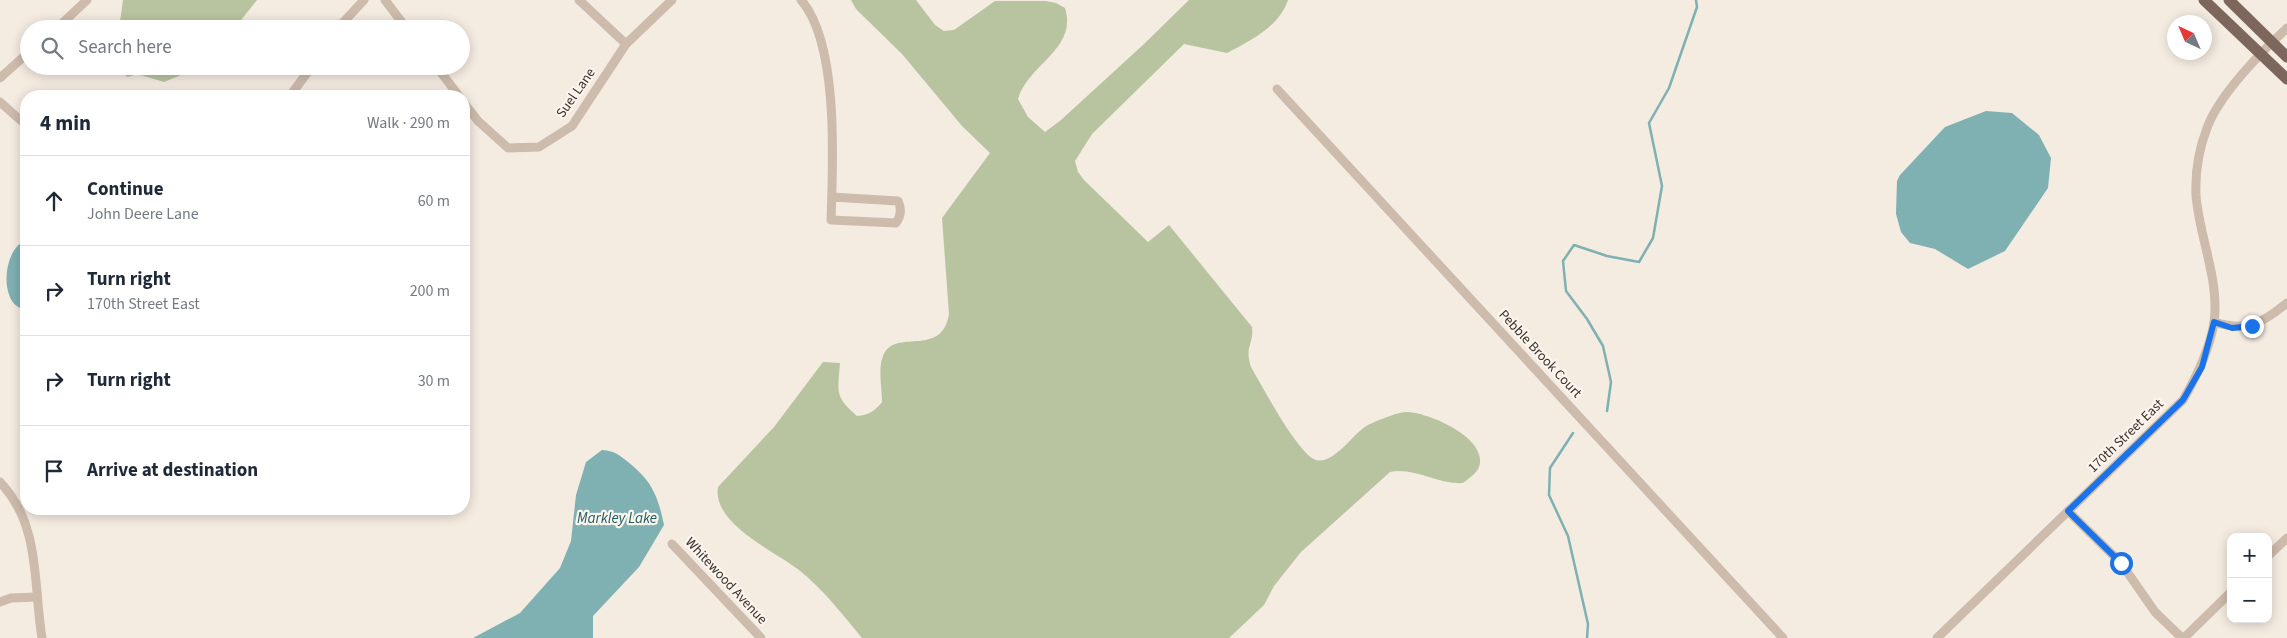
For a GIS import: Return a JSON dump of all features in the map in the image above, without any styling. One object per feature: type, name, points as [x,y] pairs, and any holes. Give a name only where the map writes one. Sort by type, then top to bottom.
[{"type":"main road","points":[[2204,0],[2287,79]]},
{"type":"main road","points":[[2229,0],[2287,57]]},
{"type":"street","points":[[66,20],[87,0]]},
{"type":"street","points":[[345,20],[364,0]]},
{"type":"street","points":[[385,0],[400,20]]},
{"type":"street","points":[[579,0],[626,44]]},
{"type":"street","name":"Suel Lane","points":[[470,111],[478,121],[508,148],[539,147],[572,126],[626,44],[672,0]]},
{"type":"street","points":[[801,0],[810,11],[830,80],[832,105],[832,197],[832,220],[896,223],[900,217],[901,207],[898,201],[832,197]]},
{"type":"street","name":"170th Street East","points":[[1937,638],[2183,400],[2202,367],[2214,322],[2213,286],[2196,196],[2198,164],[2207,127],[2232,86],[2287,28]]},
{"type":"street","points":[[0,78],[20,60]]},
{"type":"street","points":[[294,90],[305,75]]},
{"type":"street","points":[[443,75],[454,90]]},
{"type":"street","name":"Pebble Brook Court","points":[[1277,89],[1783,638]]},
{"type":"street","points":[[0,102],[20,120]]},
{"type":"street","points":[[2214,322],[2232,328],[2252,326],[2270,317],[2287,303]]},
{"type":"street","points":[[0,482],[20,508]]},
{"type":"street","points":[[2068,511],[2121,563],[2155,612],[2183,638],[2227,596]]},
{"type":"street","points":[[23,515],[28,528],[42,638]]},
{"type":"street","points":[[2272,552],[2287,538]]},
{"type":"street","name":"Whitewood Avenue","points":[[672,544],[760,638]]},
{"type":"street","points":[[0,602],[11,598],[37,597]]},
{"type":"green space","points":[[123,0],[257,0],[241,20],[120,20]]},
{"type":"green space","points":[[851,0],[916,0],[935,25],[944,31],[954,30],[995,1],[1046,1],[1056,3],[1065,8],[1067,22],[1064,35],[1058,46],[1023,87],[1018,99],[1028,117],[1045,132],[1061,120],[1144,44],[1189,0],[1288,0],[1278,18],[1263,32],[1227,53],[1184,44],[1092,134],[1075,161],[1078,172],[1148,242],[1169,225],[1252,327],[1252,338],[1248,354],[1251,367],[1290,433],[1308,455],[1316,460],[1330,458],[1368,425],[1393,415],[1408,412],[1417,413],[1442,422],[1466,437],[1475,446],[1480,456],[1479,467],[1463,483],[1454,483],[1408,472],[1390,472],[1301,552],[1274,586],[1264,605],[1229,638],[862,638],[808,577],[735,525],[725,513],[719,500],[718,487],[774,427],[823,362],[840,363],[838,387],[841,398],[857,416],[868,414],[882,402],[881,363],[885,352],[891,346],[900,343],[920,341],[938,335],[945,327],[949,314],[942,218],[990,153],[962,126],[902,54],[856,9]]},
{"type":"green space","points":[[140,75],[181,75],[164,82]]},
{"type":"water","points":[[1986,111],[2012,113],[2039,135],[2051,158],[2048,188],[2005,251],[1968,269],[1935,249],[1910,243],[1901,232],[1896,214],[1897,181],[1900,175],[1945,127]]},
{"type":"water","points":[[20,244],[20,307],[11,300],[6,279],[11,255]]},
{"type":"water","name":"Markley Lake","points":[[602,450],[619,455],[643,476],[656,497],[664,525],[639,567],[593,616],[593,638],[473,638],[520,613],[560,568],[571,541],[576,495],[586,462]]},
{"type":"waterway","points":[[1607,411],[1611,382],[1603,346],[1587,319],[1566,291],[1563,261],[1574,245],[1607,256],[1639,262],[1653,238],[1662,186],[1649,123],[1669,88],[1697,7],[1696,0]]},
{"type":"waterway","points":[[1573,433],[1550,468],[1549,495],[1568,536],[1588,624],[1587,638]]},
{"type":"route","points":[[2121,563],[2068,511],[2183,400],[2202,367],[2214,322],[2232,328],[2252,326]]}]
